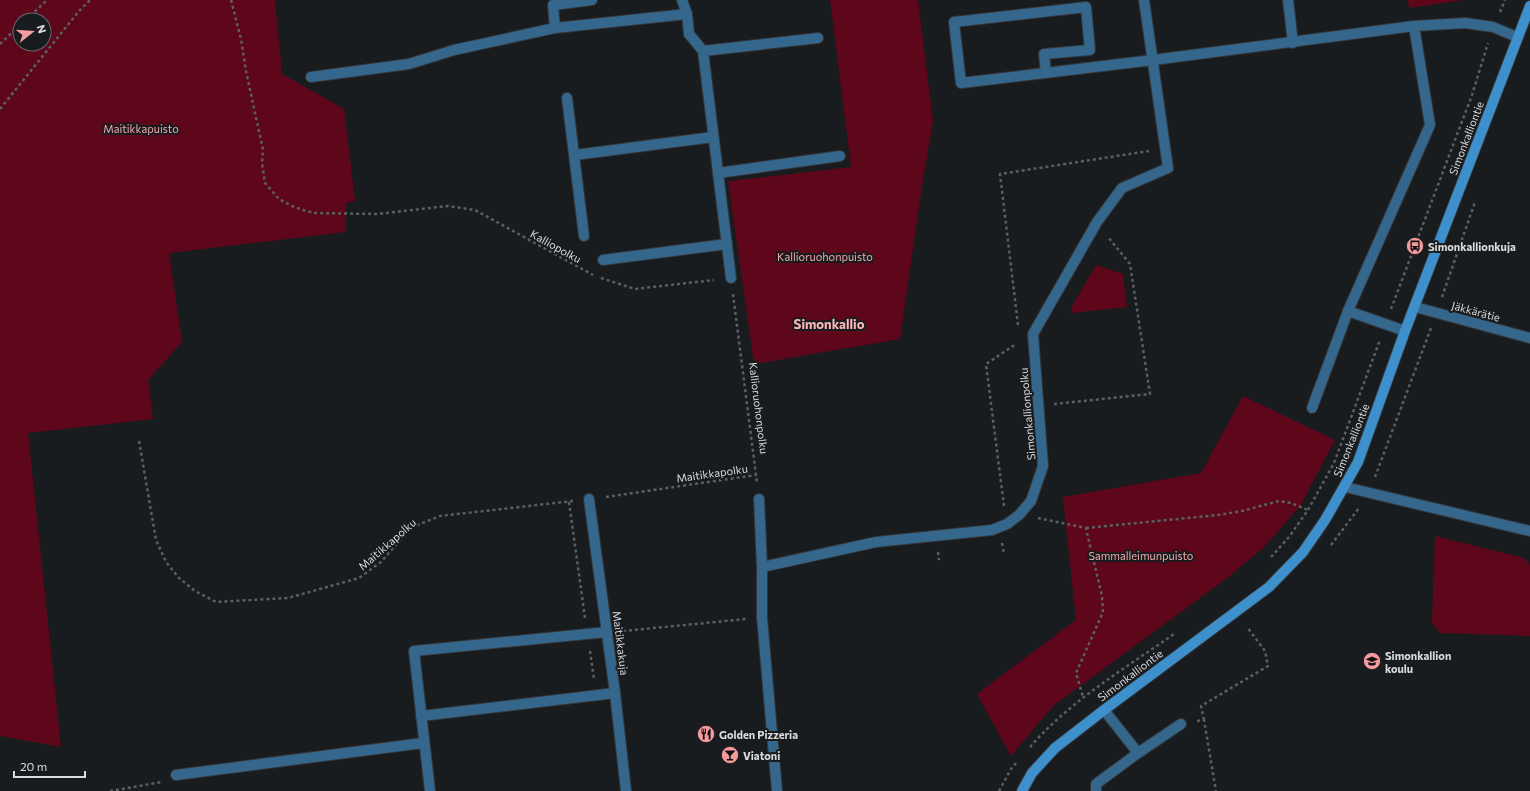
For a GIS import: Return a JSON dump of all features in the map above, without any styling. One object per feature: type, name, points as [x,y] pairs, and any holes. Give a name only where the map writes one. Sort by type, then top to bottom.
[{"type":"main road","name":"Simonkalliontie","points":[[1022,791],[1032,774],[1055,748],[1269,586],[1303,552],[1345,487],[1358,462],[1406,331],[1530,6]]},
{"type":"street","points":[[554,28],[553,5],[592,0]]},
{"type":"street","points":[[682,0],[687,14],[689,34],[703,50],[731,278]]},
{"type":"street","points":[[1144,0],[1165,148]]},
{"type":"street","points":[[1288,0],[1293,43]]},
{"type":"street","points":[[1046,72],[1044,54],[1090,50],[1086,6],[954,22],[961,83],[1293,43],[1414,26],[1465,23],[1493,27],[1517,37]]},
{"type":"street","points":[[311,77],[409,64],[454,50],[554,28],[687,14]]},
{"type":"street","points":[[1312,408],[1348,311],[1430,125],[1414,26]]},
{"type":"street","points":[[703,50],[818,38]]},
{"type":"street","points":[[567,98],[584,236]]},
{"type":"street","points":[[575,155],[713,137]]},
{"type":"street","name":"Simonkallionpolku","points":[[762,568],[876,542],[992,530],[1007,524],[1020,514],[1031,501],[1043,466],[1032,334],[1097,222],[1122,188],[1168,168],[1165,148]]},
{"type":"street","points":[[718,173],[840,156]]},
{"type":"street","points":[[603,260],[727,244]]},
{"type":"street","name":"Jäkkärätie","points":[[1415,308],[1530,338]]},
{"type":"street","points":[[1348,311],[1406,331]]},
{"type":"street","points":[[1345,487],[1530,531]]},
{"type":"street","name":"Maitikkakuja","points":[[589,499],[615,693],[626,791]]},
{"type":"street","points":[[759,499],[762,568],[762,617],[777,791]]},
{"type":"street","points":[[430,791],[414,651],[607,632]]},
{"type":"street","points":[[421,716],[615,693]]},
{"type":"street","points":[[1104,710],[1138,753]]},
{"type":"street","points":[[1096,791],[1096,784],[1181,724]]},
{"type":"street","points":[[176,775],[424,743]]},
{"type":"path","points":[[34,12],[47,0]]},
{"type":"path","points":[[0,109],[74,17],[90,0]]},
{"type":"path","name":"Kalliopolku","points":[[232,0],[263,150],[262,163],[265,183],[279,199],[294,207],[313,213],[376,214],[448,206],[475,210],[595,276],[635,289],[731,278]]},
{"type":"path","points":[[1270,558],[1289,537],[1308,510],[1334,463],[1472,95],[1493,27]]},
{"type":"path","points":[[0,44],[12,33]]},
{"type":"path","points":[[1018,327],[1000,174],[1165,148]]},
{"type":"path","points":[[1329,547],[1370,493],[1477,198]]},
{"type":"path","points":[[1038,406],[1150,394],[1130,264],[1097,222]]},
{"type":"path","name":"Kallioruohonpolku","points":[[731,278],[759,499]]},
{"type":"path","points":[[1004,502],[986,364],[1020,342]]},
{"type":"path","name":"Maitikkapolku","points":[[139,441],[156,540],[166,562],[179,578],[195,591],[216,602],[288,598],[359,578],[381,562],[401,539],[415,526],[440,516],[589,499],[756,475]]},
{"type":"path","points":[[1020,514],[1086,528],[1242,512],[1279,501],[1291,503],[1308,510]]},
{"type":"path","points":[[1083,697],[1076,673],[1103,612],[1102,596],[1086,528]]},
{"type":"path","points":[[938,556],[939,560]]},
{"type":"path","points":[[607,632],[762,617]]},
{"type":"path","points":[[1241,631],[1252,623]]},
{"type":"path","points":[[1216,791],[1202,706],[1268,666],[1265,651],[1247,627]]},
{"type":"path","points":[[1026,751],[1046,728],[1083,697],[1178,631]]},
{"type":"path","points":[[1181,724],[1204,720]]},
{"type":"path","points":[[999,791],[1011,769],[1021,757]]},
{"type":"path","points":[[110,791],[165,782],[176,775]]},
{"type":"green space","name":"Maitikkapuisto","points":[[0,0],[275,0],[282,74],[344,109],[355,201],[346,203],[346,232],[169,253],[182,342],[148,380],[153,419],[28,433],[61,747],[0,736]]},
{"type":"green space","name":"Kallioruohonpuisto","points":[[830,0],[918,0],[933,121],[900,339],[754,364],[728,181],[851,167]]},
{"type":"green space","points":[[1408,0],[1464,0],[1409,8]]},
{"type":"green space","points":[[1096,265],[1123,274],[1127,307],[1071,313],[1072,306]]},
{"type":"green space","name":"Sammalleimunpuisto","points":[[1243,396],[1335,440],[1300,506],[1264,547],[1227,578],[1053,706],[1011,756],[977,694],[1076,620],[1063,497],[1201,473]]},
{"type":"green space","points":[[1435,536],[1524,558],[1530,565],[1530,636],[1440,633],[1432,623]]},
{"type":"place","name":"Simonkallionkuja","points":[[1415,246]]},
{"type":"place","name":"Simonkallion koulu","points":[[1372,661]]},
{"type":"place","name":"Golden Pizzeria","points":[[706,734]]},
{"type":"place","name":"Viatoni","points":[[730,755]]},
{"type":"district","name":"Simonkallio","points":[[829,324]]}]
